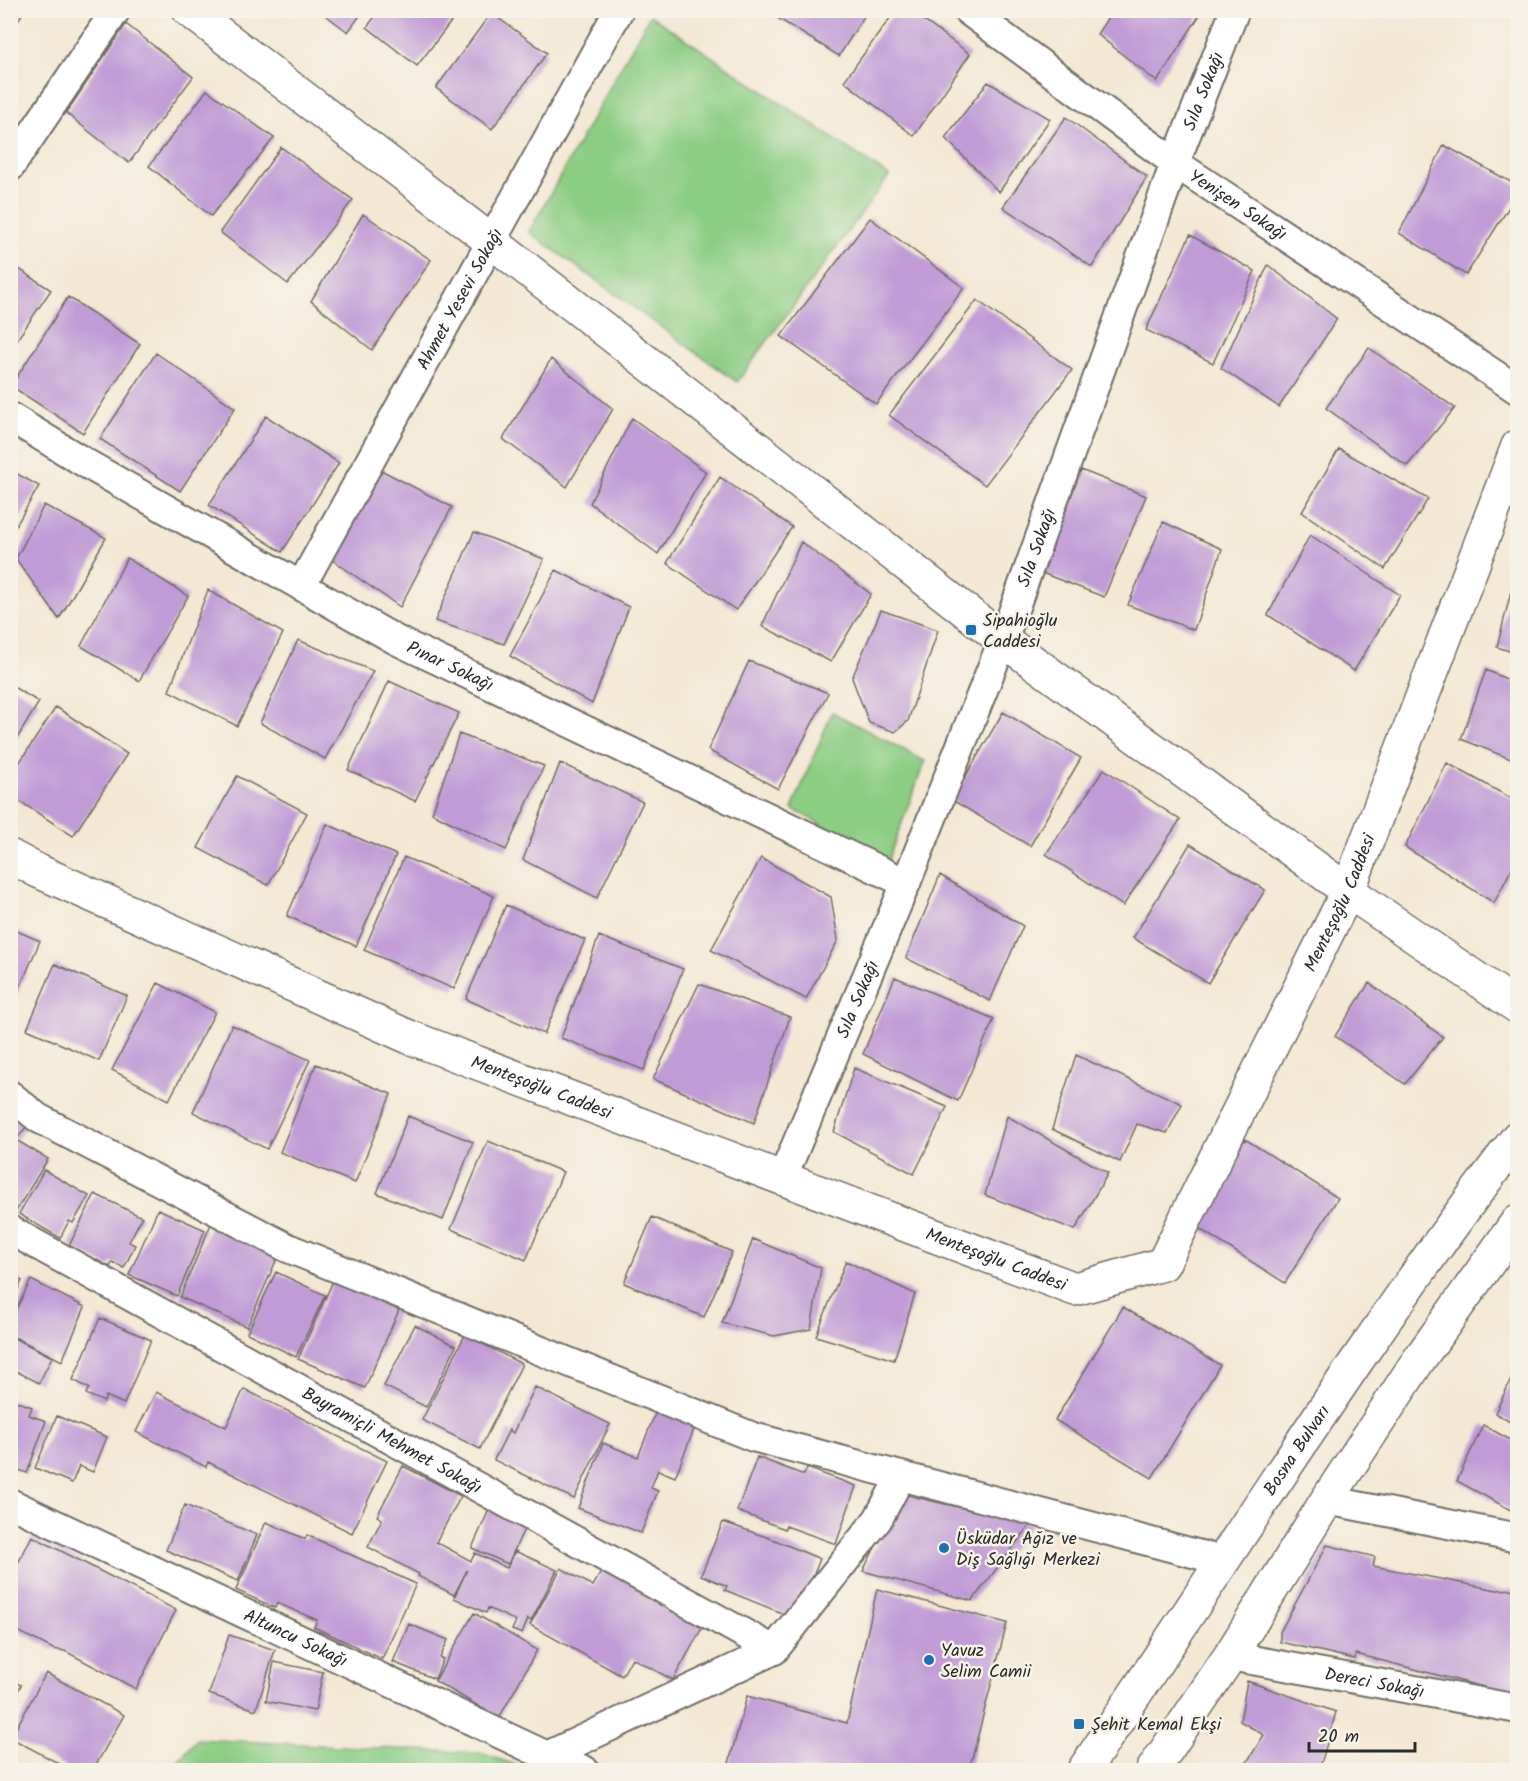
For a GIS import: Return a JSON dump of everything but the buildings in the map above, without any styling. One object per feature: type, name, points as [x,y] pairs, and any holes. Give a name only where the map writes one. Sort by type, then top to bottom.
[{"type":"street","points":[[10,167],[116,10]]},
{"type":"street","points":[[189,10],[491,241],[1003,640],[1348,891],[1518,1007]]},
{"type":"street","name":"Ahmet Yesevi Sokağı","points":[[301,586],[620,10]]},
{"type":"street","name":"Yenişen Sokağı","points":[[967,10],[1174,163],[1518,390]]},
{"type":"street","name":"Sıla Sokağı","points":[[782,1179],[906,883],[1003,640],[1174,163],[1235,10]]},
{"type":"street","name":"Pınar Sokağı","points":[[10,417],[87,464],[396,640],[906,883]]},
{"type":"street","name":"Menteşoğlu Caddesi","points":[[10,856],[38,872],[410,1037],[1075,1288],[1163,1264],[1348,891],[1518,446]]},
{"type":"street","points":[[10,1095],[38,1118],[288,1248],[753,1437],[1223,1561]]},
{"type":"street","name":"Bosna Bulvarı","points":[[1084,1770],[1273,1485],[1471,1198],[1518,1137]]},
{"type":"street","points":[[1153,1770],[1230,1656],[1327,1500],[1418,1361],[1518,1221]]},
{"type":"street","name":"Bayramiçli Mehmet Sokağı","points":[[10,1230],[774,1650]]},
{"type":"street","points":[[547,1756],[774,1650],[878,1519],[901,1476]]},
{"type":"street","points":[[1327,1500],[1518,1538]]},
{"type":"street","name":"Altuncu Sokağı","points":[[10,1503],[547,1756],[584,1770]]},
{"type":"street","name":"Dereci Sokağı","points":[[1230,1656],[1518,1709]]},
{"type":"green space","points":[[650,15],[889,176],[737,382],[529,232]]},
{"type":"green space","points":[[832,712],[925,761],[888,860],[792,809]]},
{"type":"green space","points":[[197,1739],[480,1753],[532,1770],[171,1770]]},
{"type":"place","name":"Sipahioğlu Caddesi","points":[[971,630]]},
{"type":"place","name":"Üsküdar Ağız ve Diş Sağlığı Merkezi","points":[[944,1548]]},
{"type":"place","name":"Yavuz Selim Camii","points":[[929,1660]]},
{"type":"place","name":"Şehit Kemal Ekşi","points":[[1079,1724]]}]
